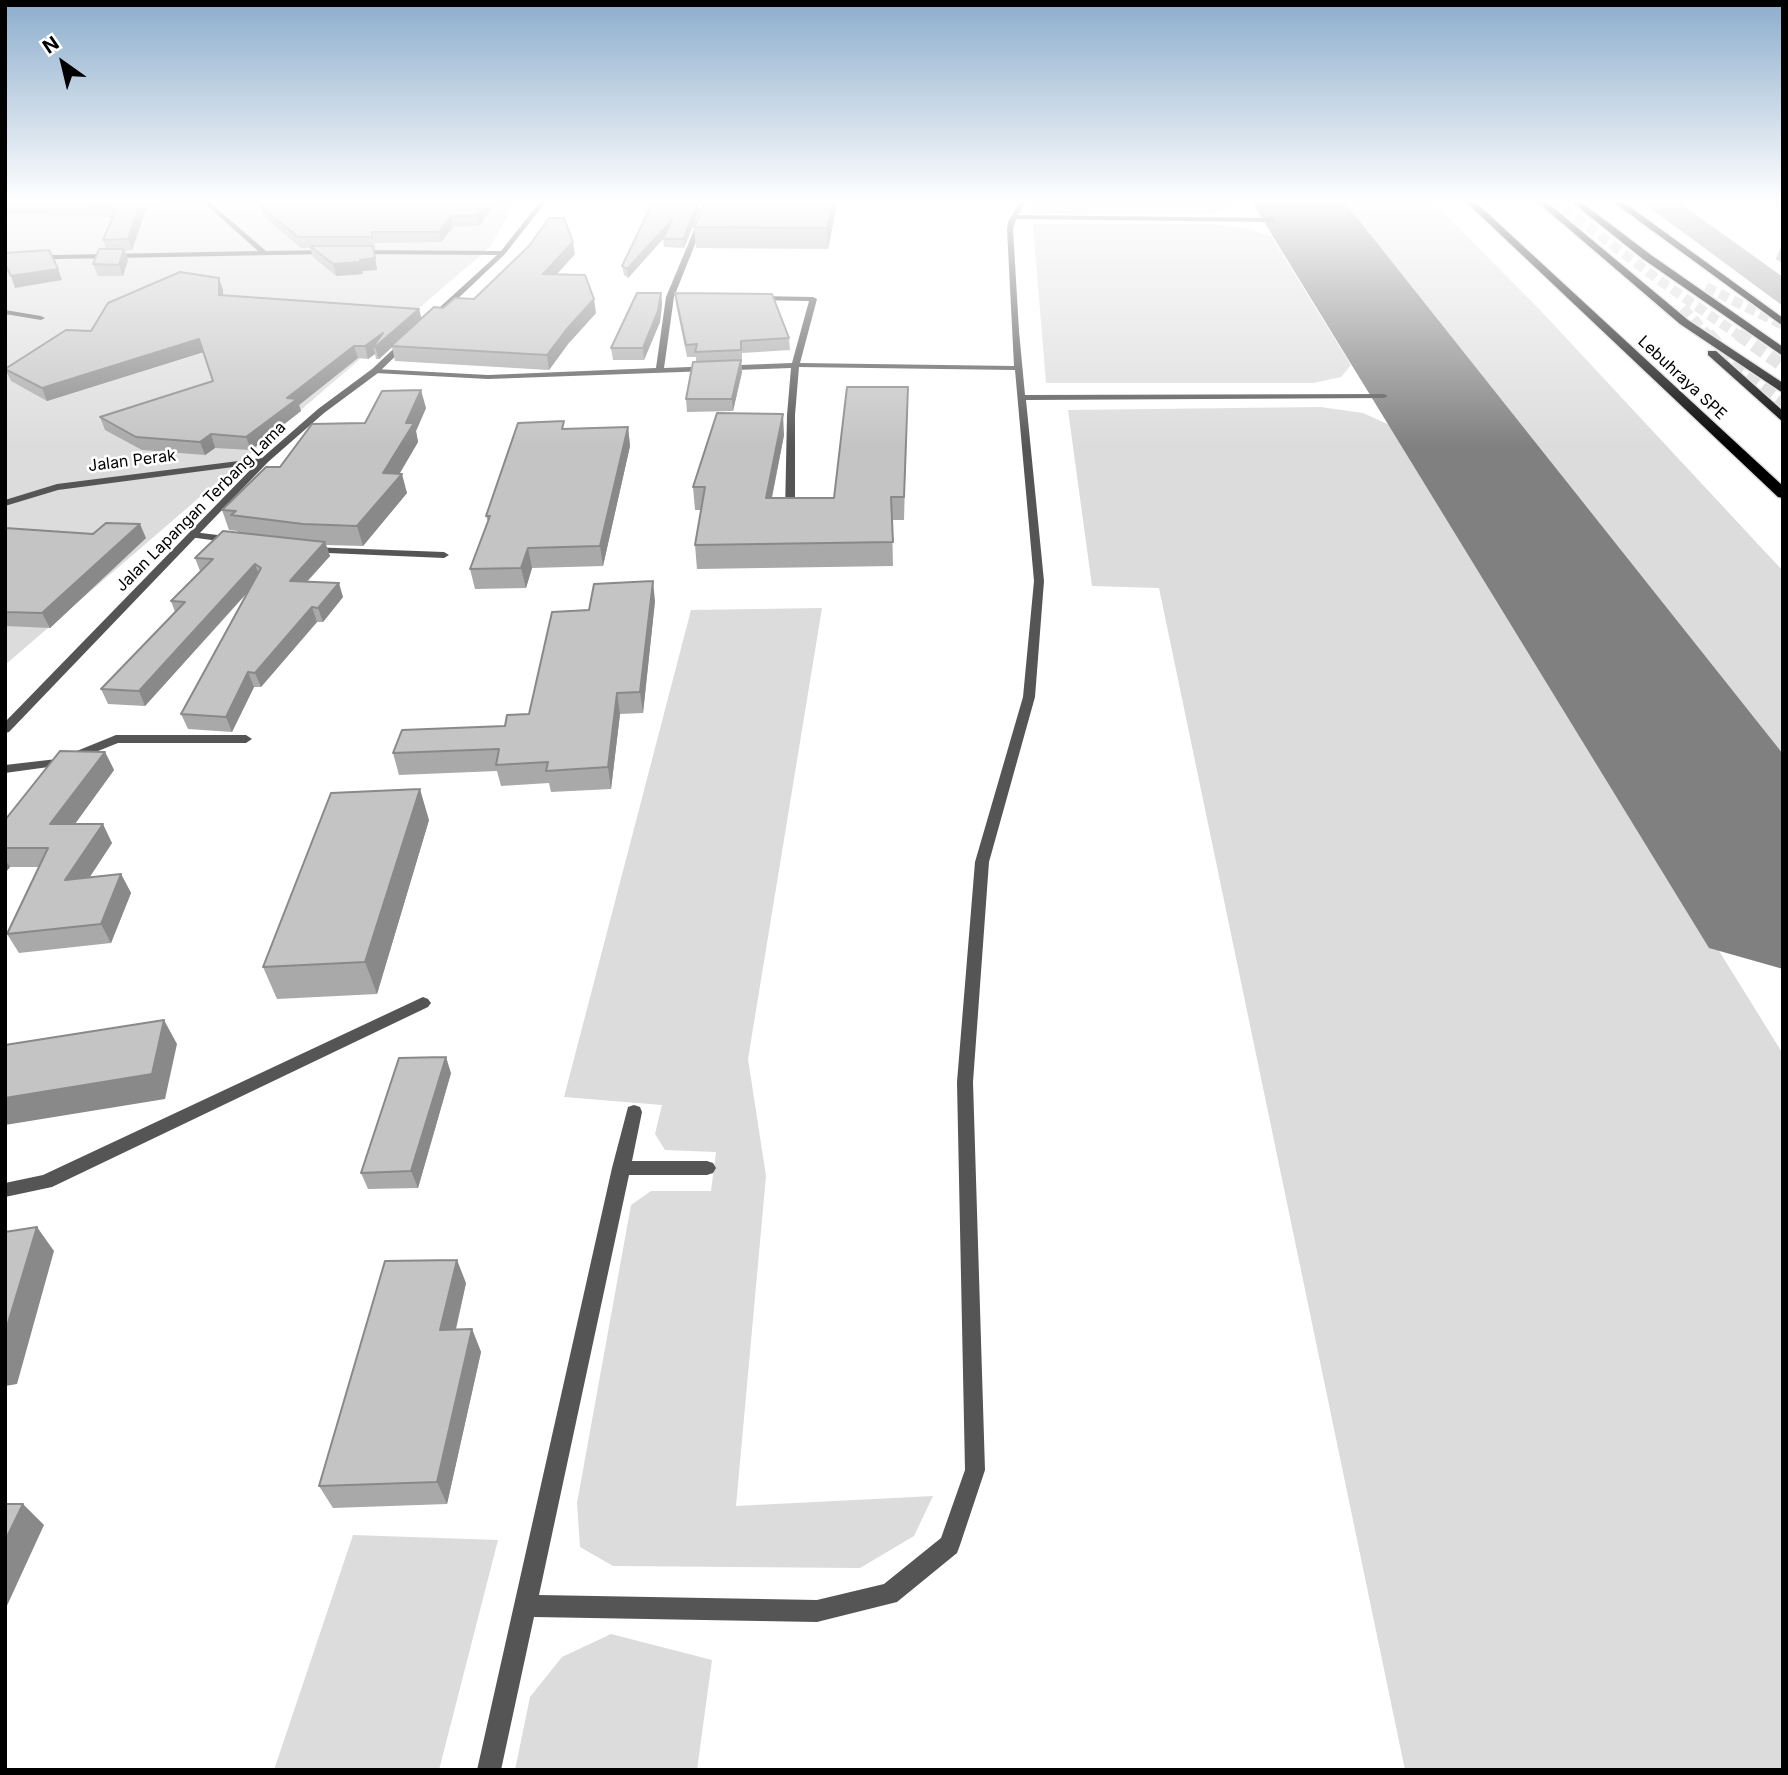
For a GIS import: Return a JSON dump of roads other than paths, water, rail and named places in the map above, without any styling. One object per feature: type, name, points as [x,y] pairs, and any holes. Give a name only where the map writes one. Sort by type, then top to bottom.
[{"type":"highway","name":"Lebuhraya SPE","points":[[1556,282],[1783,494]]},
{"type":"highway","name":"Lebuhraya SPE","points":[[1566,282],[1783,481]]},
{"type":"highway","points":[[1636,282],[1684,322],[1783,388]]},
{"type":"highway","points":[[1682,282],[1783,353]]},
{"type":"highway","points":[[1696,282],[1706,287]]},
{"type":"highway","points":[[1727,282],[1783,323]]},
{"type":"highway","points":[[1684,322],[1717,358],[1783,418]]},
{"type":"street","points":[[425,325],[472,282]]},
{"type":"street","points":[[660,370],[670,297],[676,282]]},
{"type":"street","points":[[526,1606],[817,1611],[889,1594],[949,1545],[975,1470],[965,1082],[982,862],[1029,697],[1039,581],[1018,368],[1013,282]]},
{"type":"street","points":[[670,297],[683,297]]},
{"type":"street","points":[[748,298],[813,299],[795,365],[791,415],[790,516]]},
{"type":"street","points":[[5,313],[41,318]]},
{"type":"street","name":"Jalan Lapangan Terbang Lama","points":[[5,729],[265,460],[321,411],[376,371],[415,334]]},
{"type":"street","points":[[376,371],[488,377],[795,365],[1018,368]]},
{"type":"street","points":[[1021,398],[1384,396]]},
{"type":"street","name":"Jalan Perak","points":[[5,503],[57,487],[265,460]]},
{"type":"street","points":[[193,535],[245,542]]},
{"type":"street","points":[[296,548],[444,555]]},
{"type":"street","points":[[5,769],[59,762],[116,739],[246,739]]},
{"type":"street","points":[[5,1190],[46,1181],[423,1003]]},
{"type":"street","points":[[489,1770],[634,1112]]},
{"type":"street","points":[[621,1168],[707,1168]]},
{"type":"tunnel","points":[[1662,282],[1740,336]]},
{"type":"tunnel","points":[[1706,287],[1783,325]]},
{"type":"tunnel","points":[[1683,308],[1709,336]]},
{"type":"tunnel","points":[[1708,334],[1740,369],[1783,403]]},
{"type":"tunnel","points":[[1738,334],[1783,366]]}]
